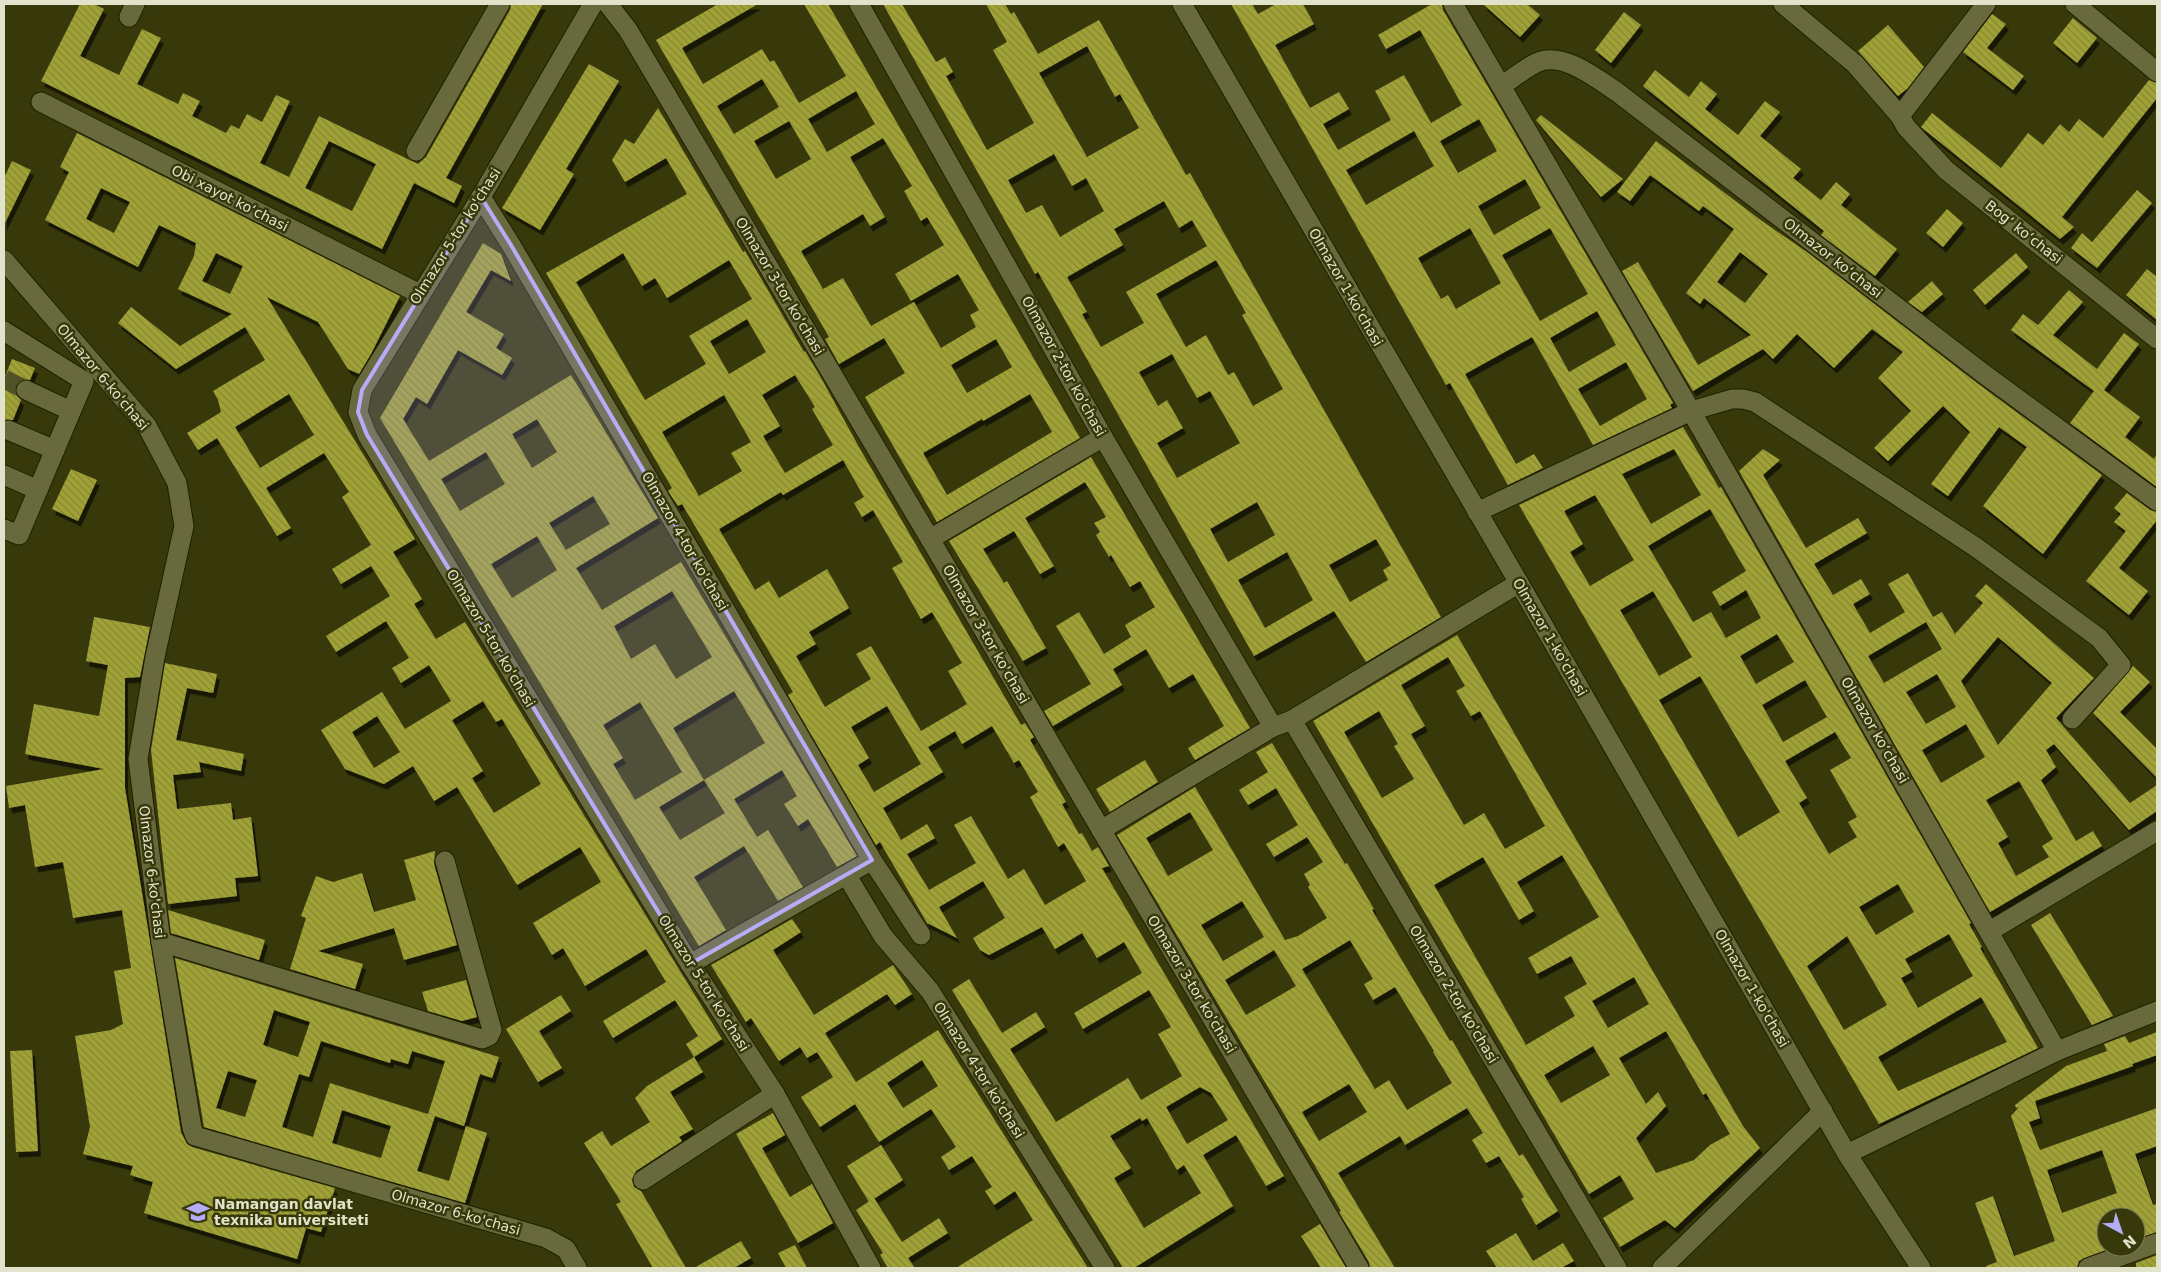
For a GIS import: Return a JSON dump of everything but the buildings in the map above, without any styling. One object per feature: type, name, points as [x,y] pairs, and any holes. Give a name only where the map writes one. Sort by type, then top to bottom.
[{"type":"street","points":[[416,151],[500,4]]},
{"type":"street","name":"Olmazor 5-tor ko'chasi","points":[[593,4],[481,197],[362,390],[358,412],[372,444],[690,964],[775,1094],[871,1268]]},
{"type":"street","name":"Olmazor 3-tor ko'chasi","points":[[608,4],[628,30],[1359,1268]]},
{"type":"street","name":"Olmazor 2-tor ko'chasi","points":[[859,4],[1104,437],[1273,727]]},
{"type":"street","name":"Olmazor 1-ko'chasi","points":[[1182,4],[1824,1111],[1847,1154],[1921,1268]]},
{"type":"street","name":"Olmazor koʻchasi","points":[[1453,4],[1691,410],[2057,1051]]},
{"type":"street","name":"Bogʻ koʻchasi","points":[[1783,4],[1855,64],[1900,116],[1906,127],[1946,170],[2157,339]]},
{"type":"street","points":[[1900,116],[1986,4]]},
{"type":"street","points":[[2075,4],[2157,72]]},
{"type":"street","name":"Olmazor koʻchasi","points":[[1501,86],[1538,62],[1560,60],[1587,72],[1617,92],[1984,374],[2157,501]]},
{"type":"street","name":"Obi xayot koʻchasi","points":[[41,102],[420,294]]},
{"type":"street","name":"Olmazor 4-tor ko'chasi","points":[[481,197],[872,860],[921,935]]},
{"type":"street","name":"Olmazor 6-ko'chasi","points":[[4,260],[147,426],[177,483],[184,526],[155,657],[138,759],[161,942],[190,1121],[195,1136],[546,1238],[566,1249],[577,1268]]},
{"type":"street","points":[[4,331],[84,381],[18,535],[4,529]]},
{"type":"street","points":[[26,390],[71,411]]},
{"type":"street","points":[[1477,512],[1691,410],[1732,399],[1755,402],[1977,548],[2099,638],[2121,665],[2072,719]]},
{"type":"street","points":[[8,430],[55,450]]},
{"type":"street","points":[[930,539],[1104,437]]},
{"type":"street","points":[[4,475],[38,490]]},
{"type":"street","points":[[1101,830],[1273,727],[1292,720],[1518,583]]},
{"type":"street","name":"Olmazor 2-tor ko'chasi","points":[[1292,720],[1617,1268]]},
{"type":"street","points":[[1990,931],[2157,830]]},
{"type":"street","points":[[690,964],[872,860]]},
{"type":"street","points":[[161,942],[482,1039],[489,1036],[492,1030],[445,861]]},
{"type":"street","name":"Olmazor 4-tor ko'chasi","points":[[847,876],[883,936],[930,991],[1105,1268]]},
{"type":"street","points":[[1847,1154],[2057,1051],[2157,1011]]},
{"type":"street","points":[[643,1180],[775,1094]]},
{"type":"street","points":[[1662,1268],[1824,1111]]},
{"type":"street","points":[[2088,1268],[2157,1243]]},
{"type":"highlighted area","points":[[481,197],[511,245],[872,860],[690,964],[367,435],[358,412],[362,390]]},
{"type":"tunnel","points":[[4,379],[26,390]]},
{"type":"place","name":"Namangan davlat texnika universiteti","points":[[198,1212]]}]
